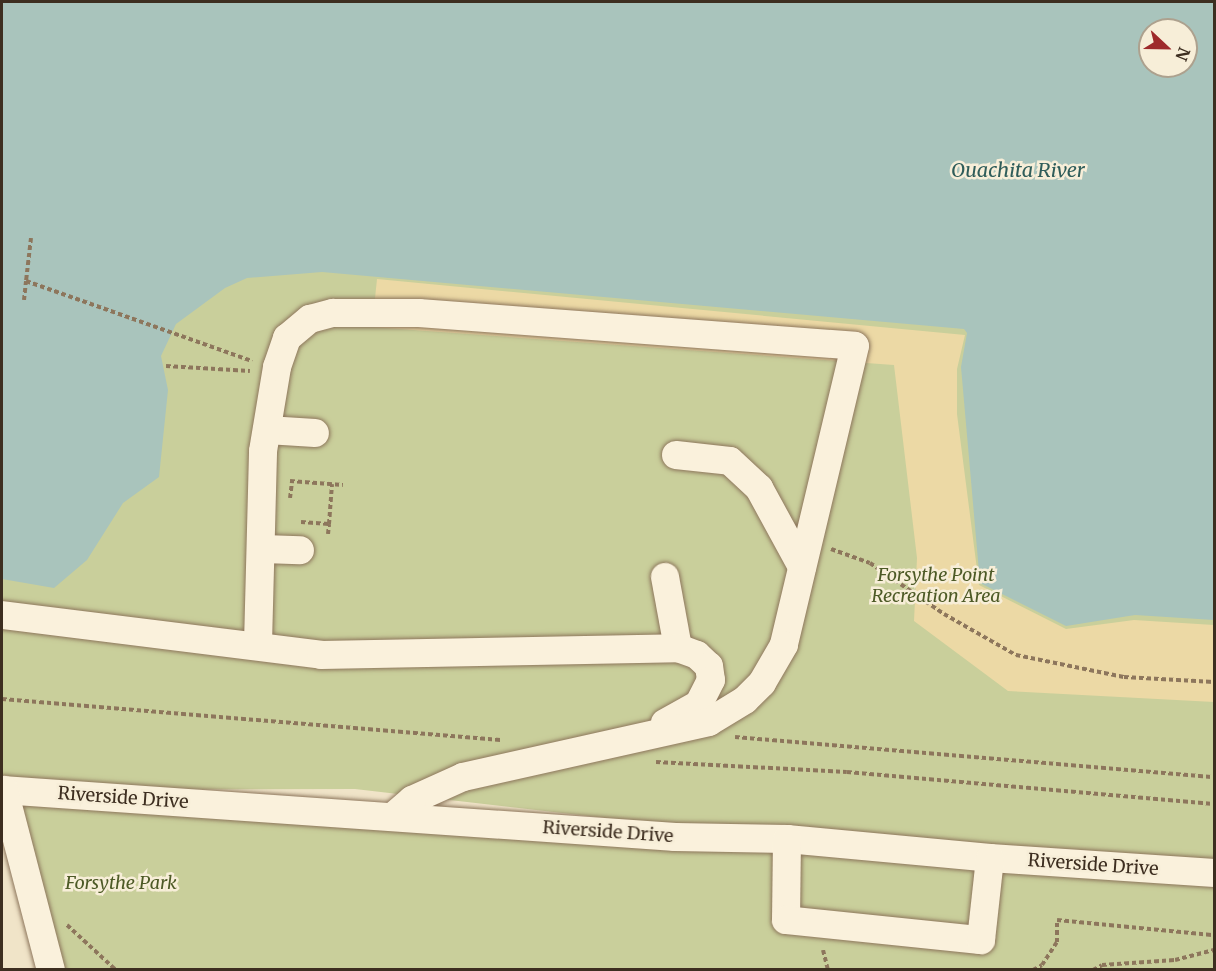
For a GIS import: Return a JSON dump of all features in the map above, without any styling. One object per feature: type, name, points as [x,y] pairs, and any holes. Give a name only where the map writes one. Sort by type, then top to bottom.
[{"type":"street","points":[[258,644],[263,549],[263,451],[277,367],[287,338],[310,319],[333,313],[419,314],[855,346],[784,645],[762,683],[745,700],[709,722],[638,750],[463,777],[412,800],[394,815]]},
{"type":"street","points":[[267,430],[315,433]]},
{"type":"street","points":[[676,455],[730,461],[759,488],[805,554]]},
{"type":"street","points":[[263,549],[300,550]]},
{"type":"street","points":[[665,577],[678,648]]},
{"type":"street","points":[[2,615],[225,645],[258,644],[321,655],[678,648],[697,656],[709,666],[711,680],[706,693],[686,714],[638,750]]},
{"type":"street","points":[[3,790],[51,969]]},
{"type":"street","name":"Riverside Drive","points":[[3,790],[394,815],[675,837],[787,839],[990,858],[1215,873]]},
{"type":"street","points":[[787,839],[786,920],[981,939],[990,858]]},
{"type":"path","points":[[24,300],[31,237]]},
{"type":"path","points":[[26,281],[252,361]]},
{"type":"path","points":[[166,366],[250,371]]},
{"type":"path","points":[[284,481],[343,485]]},
{"type":"path","points":[[290,505],[293,497],[292,481]]},
{"type":"path","points":[[328,534],[332,484]]},
{"type":"path","points":[[289,521],[329,524]]},
{"type":"path","points":[[805,554],[870,563],[944,614],[1016,655],[1124,677],[1215,682]]},
{"type":"path","points":[[2,699],[503,741]]},
{"type":"path","points":[[729,736],[771,743],[1215,777]]},
{"type":"path","points":[[638,750],[847,772],[1215,804]]},
{"type":"path","points":[[1033,969],[1042,965],[1056,942],[1057,920],[1215,935]]},
{"type":"path","points":[[58,922],[66,924],[116,969]]},
{"type":"path","points":[[1093,969],[1102,965],[1175,960],[1215,950]]},
{"type":"green space","name":"Forsythe Point Recreation Area","points":[[219,259],[1214,342],[1214,969],[55,969],[2,789],[2,561],[149,331]],"holes":[[[355,789],[787,839],[17,790]]]},
{"type":"sand","points":[[377,279],[965,335],[957,369],[957,414],[979,585],[1066,629],[1134,620],[1214,625],[1214,702],[1008,691],[914,621],[917,558],[894,365],[372,327]]},
{"type":"water","name":"Ouachita River","points":[[2,2],[1214,2],[1214,620],[1135,615],[1066,626],[980,583],[961,367],[967,333],[964,329],[322,272],[247,278],[225,288],[176,324],[161,356],[168,390],[159,477],[123,503],[87,560],[54,588],[2,579]]},
{"type":"park label","name":"Forsythe Park","points":[[121,883]]}]
